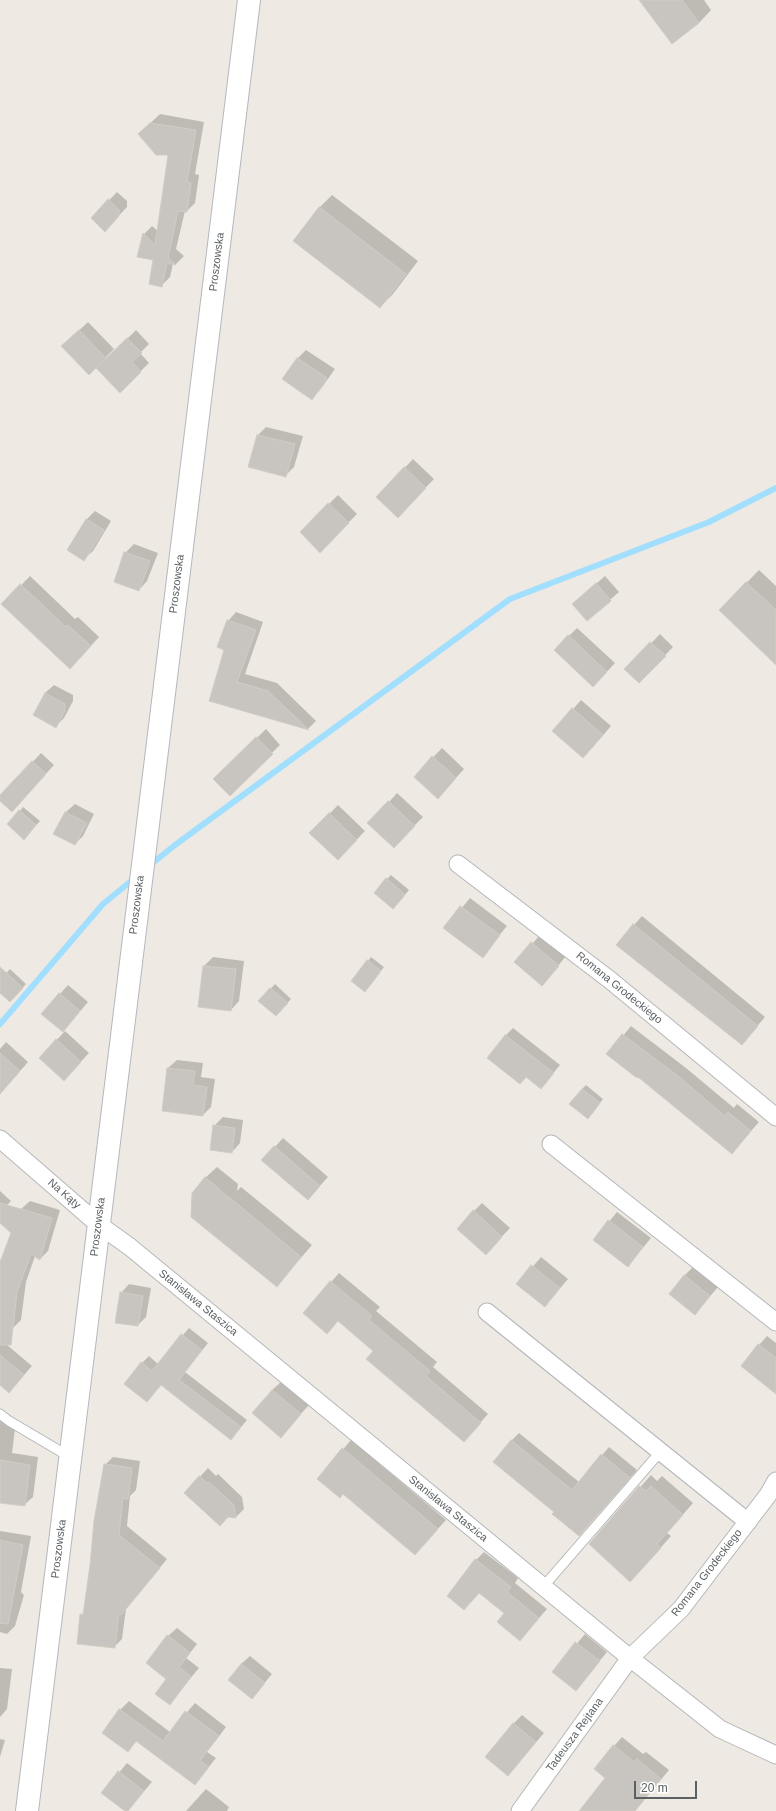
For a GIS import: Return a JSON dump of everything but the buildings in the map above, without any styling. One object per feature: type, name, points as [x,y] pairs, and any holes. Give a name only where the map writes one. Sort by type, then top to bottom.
[{"type":"main road","name":"Proszowska","points":[[27,1811],[249,0]]},
{"type":"street","name":"Romana Grodeckiego","points":[[458,864],[610,980],[776,1117]]},
{"type":"street","name":"Na Kąty","points":[[0,1139],[98,1224],[130,1247]]},
{"type":"street","points":[[551,1144],[776,1322]]},
{"type":"street","name":"Stanisława Staszica","points":[[130,1247],[543,1587],[720,1729],[776,1755]]},
{"type":"street","points":[[488,1312],[748,1522]]},
{"type":"street","name":"Romana Grodeckiego","points":[[630,1658],[681,1610],[748,1522],[776,1481]]},
{"type":"street","name":"Tadeusza Rejtana","points":[[520,1811],[630,1658]]},
{"type":"lane","points":[[0,1414],[9,1421],[70,1456]]},
{"type":"lane","points":[[543,1587],[661,1451]]},
{"type":"waterway","points":[[149,866],[175,845],[510,599],[709,522],[776,488]]},
{"type":"waterway","points":[[0,1024],[103,904],[136,877]]}]
